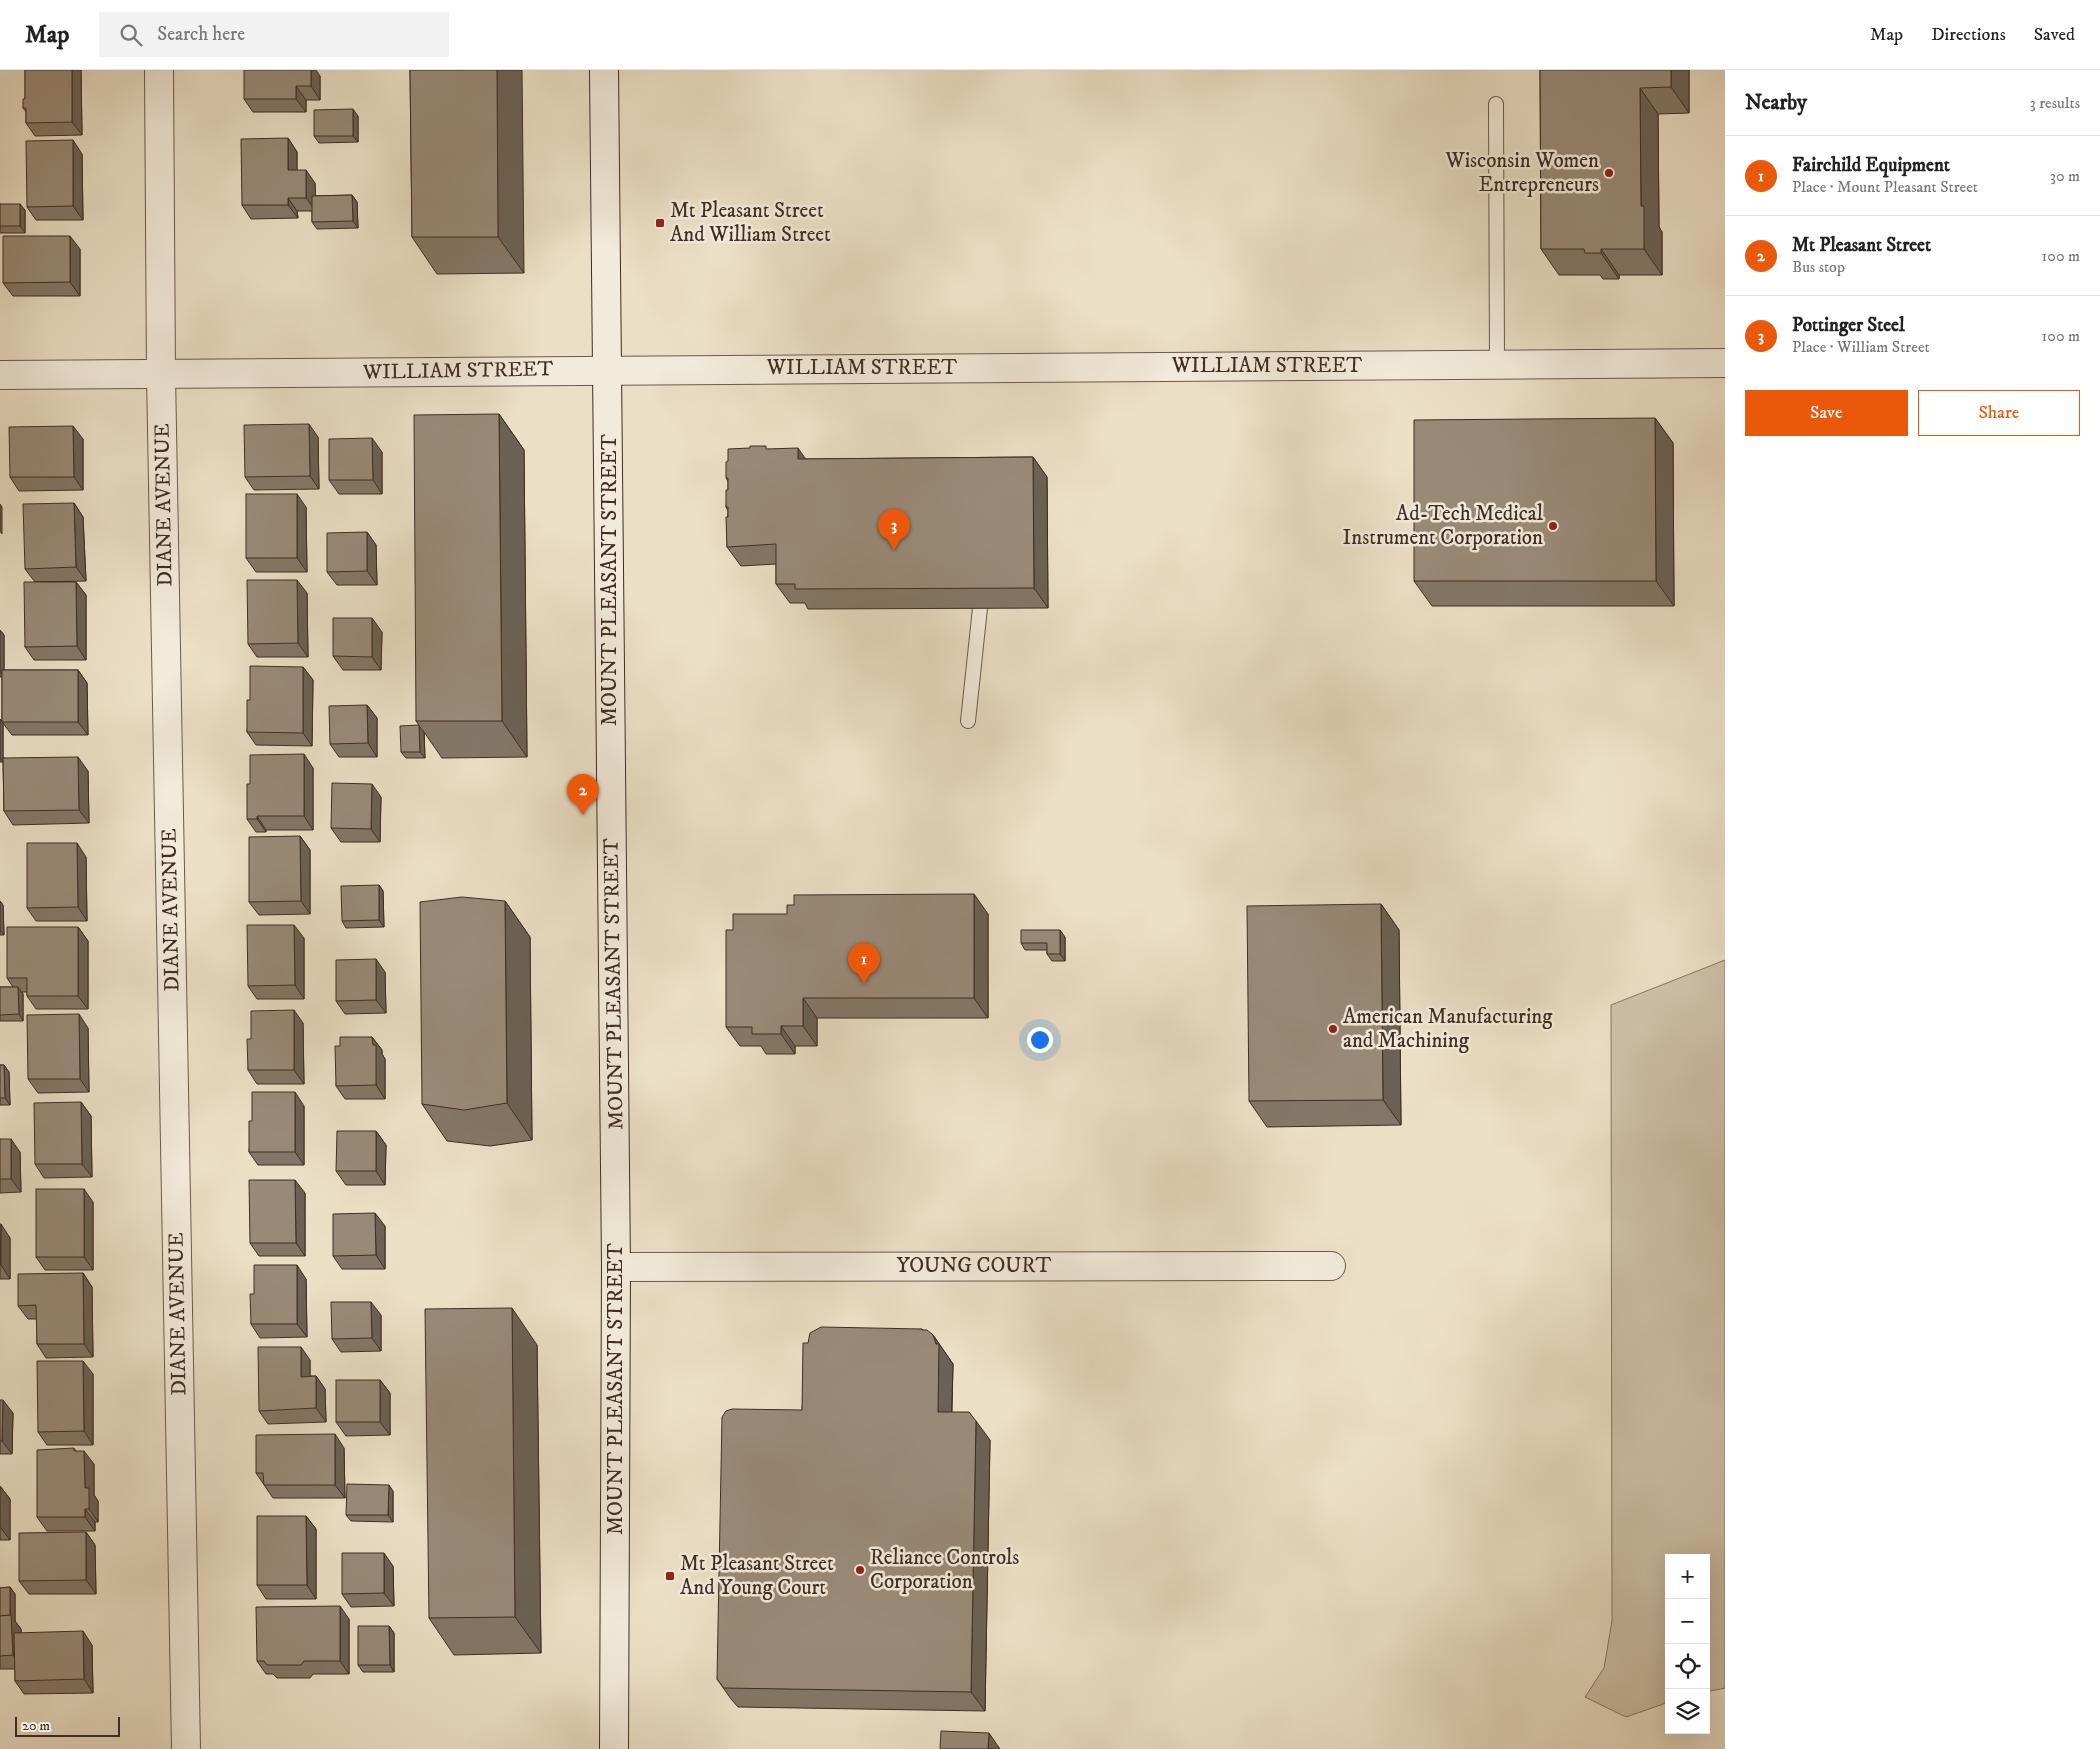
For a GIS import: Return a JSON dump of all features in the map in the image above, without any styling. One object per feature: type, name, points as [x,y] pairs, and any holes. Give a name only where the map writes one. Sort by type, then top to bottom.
[{"type":"street","name":"DIANE AVENUE","points":[[158,70],[161,374],[186,1749]]},
{"type":"street","name":"MOUNT PLEASANT STREET","points":[[604,70],[616,1267],[614,1749]]},
{"type":"street","name":"WILLIAM STREET","points":[[0,375],[1725,363]]},
{"type":"street","name":"YOUNG COURT","points":[[616,1267],[1331,1266]]},
{"type":"lane","points":[[1496,104],[1496,364]]},
{"type":"lane","points":[[968,721],[980,608]]},
{"type":"shaded area","points":[[1725,960],[1725,1688],[1710,1691],[1710,1554],[1665,1554],[1665,1703],[1626,1717],[1585,1697],[1604,1668],[1612,1621],[1611,1005]]},
{"type":"building","points":[[25,70],[72,70],[72,122],[26,123],[26,108],[23,108],[23,99],[25,99]]},
{"type":"building","points":[[244,70],[311,70],[311,86],[296,86],[296,99],[244,99]]},
{"type":"building","points":[[410,70],[497,70],[498,237],[412,237]]},
{"type":"building","name":"Wisconsin Women Entrepreneurs","points":[[1540,70],[1671,70],[1671,87],[1640,88],[1641,206],[1644,206],[1644,249],[1601,249],[1601,253],[1585,253],[1584,249],[1541,249]]},
{"type":"building","points":[[353,109],[353,136],[314,136],[314,110]]},
{"type":"building","points":[[288,138],[288,170],[306,170],[306,198],[288,198],[288,205],[242,205],[241,139]]},
{"type":"building","points":[[73,140],[73,206],[27,207],[26,141]]},
{"type":"building","points":[[352,195],[353,221],[312,222],[312,196]]},
{"type":"building","points":[[0,204],[20,204],[20,226],[0,226]]},
{"type":"building","points":[[3,236],[70,236],[70,282],[3,283]]},
{"type":"building","points":[[499,414],[502,721],[416,721],[414,415]]},
{"type":"building","name":"Ad-Tech Medical Instrument Corporation","points":[[1655,418],[1656,581],[1414,581],[1414,420]]},
{"type":"building","points":[[309,424],[310,476],[245,477],[244,425]]},
{"type":"building","points":[[73,426],[74,477],[10,477],[9,427]]},
{"type":"building","points":[[372,438],[373,480],[329,480],[329,439]]},
{"type":"building","points":[[750,446],[766,446],[766,449],[798,448],[798,459],[1033,457],[1034,588],[795,589],[795,584],[776,584],[776,544],[727,547],[726,517],[728,517],[728,507],[726,507],[726,490],[728,490],[728,478],[726,478],[726,462],[728,461],[728,449],[750,448]]},
{"type":"building","points":[[246,494],[297,494],[297,558],[246,558]]},
{"type":"building","points":[[74,503],[76,567],[25,569],[23,504]]},
{"type":"building","points":[[367,532],[367,571],[327,572],[327,533]]},
{"type":"building","points":[[247,580],[297,580],[298,643],[248,644]]},
{"type":"building","points":[[24,582],[76,582],[77,646],[25,647]]},
{"type":"building","points":[[333,618],[372,618],[372,657],[333,656]]},
{"type":"building","points":[[250,666],[303,667],[303,733],[247,732],[247,700],[250,700]]},
{"type":"building","points":[[2,670],[78,670],[78,722],[2,722]]},
{"type":"building","points":[[367,705],[368,743],[330,744],[329,706]]},
{"type":"building","points":[[419,725],[420,752],[401,752],[400,726]]},
{"type":"building","points":[[304,754],[304,816],[257,816],[257,819],[247,819],[247,784],[250,784],[250,755]]},
{"type":"building","points":[[78,757],[79,810],[4,811],[3,758]]},
{"type":"building","points":[[332,783],[372,784],[371,829],[331,828]]},
{"type":"building","points":[[300,836],[301,901],[249,902],[249,837]]},
{"type":"building","points":[[27,843],[77,843],[78,907],[27,908]]},
{"type":"building","points":[[379,885],[379,920],[342,921],[341,886]]},
{"type":"building","points":[[974,894],[974,998],[803,998],[803,1026],[781,1026],[781,1034],[752,1034],[752,1027],[726,1027],[726,930],[733,930],[733,914],[787,914],[787,905],[794,905],[794,895]]},
{"type":"building","points":[[462,897],[505,901],[507,1103],[464,1110],[422,1104],[420,902]]},
{"type":"building","name":"American Manufacturing and Machining","points":[[1381,904],[1383,1100],[1249,1101],[1247,906]]},
{"type":"building","points":[[247,925],[294,925],[295,985],[248,986]]},
{"type":"building","points":[[7,927],[78,927],[78,996],[27,996],[27,978],[7,978]]},
{"type":"building","points":[[1021,930],[1060,930],[1060,954],[1047,954],[1047,943],[1021,943]]},
{"type":"building","points":[[376,959],[376,1000],[336,1001],[336,960]]},
{"type":"building","points":[[0,987],[18,987],[19,1014],[0,1015]]},
{"type":"building","points":[[294,1010],[294,1070],[248,1070],[247,1039],[251,1039],[251,1011]]},
{"type":"building","points":[[79,1014],[80,1079],[28,1079],[27,1015]]},
{"type":"building","points":[[340,1037],[372,1037],[373,1045],[376,1045],[376,1085],[336,1086],[335,1046],[340,1046]]},
{"type":"building","points":[[0,1065],[4,1065],[5,1098],[0,1098]]},
{"type":"building","points":[[252,1092],[295,1092],[295,1152],[249,1152],[249,1121],[252,1121]]},
{"type":"building","points":[[81,1102],[82,1164],[35,1164],[34,1103]]},
{"type":"building","points":[[337,1131],[376,1131],[376,1171],[336,1171]]},
{"type":"building","points":[[0,1139],[11,1139],[11,1179],[0,1179]]},
{"type":"building","points":[[249,1180],[295,1180],[296,1243],[250,1243]]},
{"type":"building","points":[[36,1189],[84,1189],[84,1257],[36,1257]]},
{"type":"building","points":[[375,1213],[376,1255],[333,1256],[333,1214]]},
{"type":"building","points":[[0,1224],[1,1224],[0,1265]]},
{"type":"building","points":[[254,1265],[297,1265],[297,1324],[251,1324],[250,1294],[254,1294]]},
{"type":"building","points":[[83,1273],[84,1344],[37,1344],[36,1305],[18,1306],[18,1274]]},
{"type":"building","points":[[331,1302],[371,1302],[372,1338],[332,1339]]},
{"type":"building","points":[[512,1308],[515,1617],[429,1618],[425,1309]]},
{"type":"building","name":"Reliance Controls Corporation","points":[[821,1327],[927,1330],[933,1335],[936,1344],[939,1344],[938,1412],[969,1412],[976,1421],[971,1692],[724,1688],[717,1679],[722,1417],[726,1411],[732,1409],[802,1410],[803,1343],[808,1343],[810,1333]]},
{"type":"building","points":[[258,1347],[301,1347],[301,1377],[316,1376],[316,1408],[259,1411]]},
{"type":"building","points":[[37,1361],[83,1361],[84,1431],[38,1432]]},
{"type":"building","points":[[336,1380],[380,1380],[380,1422],[336,1422]]},
{"type":"building","points":[[0,1400],[3,1400],[2,1441],[0,1441]]},
{"type":"building","points":[[335,1434],[335,1485],[264,1485],[263,1473],[256,1473],[256,1435]]},
{"type":"building","points":[[74,1448],[74,1451],[84,1451],[85,1488],[89,1488],[89,1509],[85,1509],[85,1517],[37,1517],[37,1450]]},
{"type":"building","points":[[347,1484],[389,1485],[388,1515],[346,1515]]},
{"type":"building","points":[[257,1516],[306,1516],[307,1585],[257,1585]]},
{"type":"building","points":[[86,1532],[86,1580],[19,1581],[19,1533]]},
{"type":"building","points":[[342,1553],[384,1553],[384,1593],[342,1594]]},
{"type":"building","points":[[10,1587],[10,1615],[0,1616],[0,1588]]},
{"type":"building","points":[[340,1606],[340,1661],[304,1661],[301,1665],[267,1665],[264,1661],[257,1661],[256,1607]]},
{"type":"building","points":[[11,1615],[13,1655],[0,1656],[0,1616]]},
{"type":"building","points":[[358,1626],[389,1626],[390,1665],[358,1665]]},
{"type":"building","points":[[83,1631],[84,1679],[15,1681],[14,1633]]},
{"type":"building","points":[[941,1731],[989,1733],[988,1749],[940,1749]]},
{"type":"place","name":"Wisconsin Women Entrepreneurs","points":[[1609,173]]},
{"type":"place","name":"Mt Pleasant Street And William Street","points":[[660,223]]},
{"type":"place","name":"Ad-Tech Medical Instrument Corporation","points":[[1553,526]]},
{"type":"place","name":"Pottinger Steel","points":[[894,550]]},
{"type":"place","name":"Mt Pleasant Street","points":[[583,815]]},
{"type":"place","name":"Fairchild Equipment","points":[[864,984]]},
{"type":"place","name":"American Manufacturing and Machining","points":[[1333,1029]]},
{"type":"place","name":"Reliance Controls Corporation","points":[[860,1570]]},
{"type":"place","name":"Mt Pleasant Street And Young Court","points":[[670,1576]]}]
